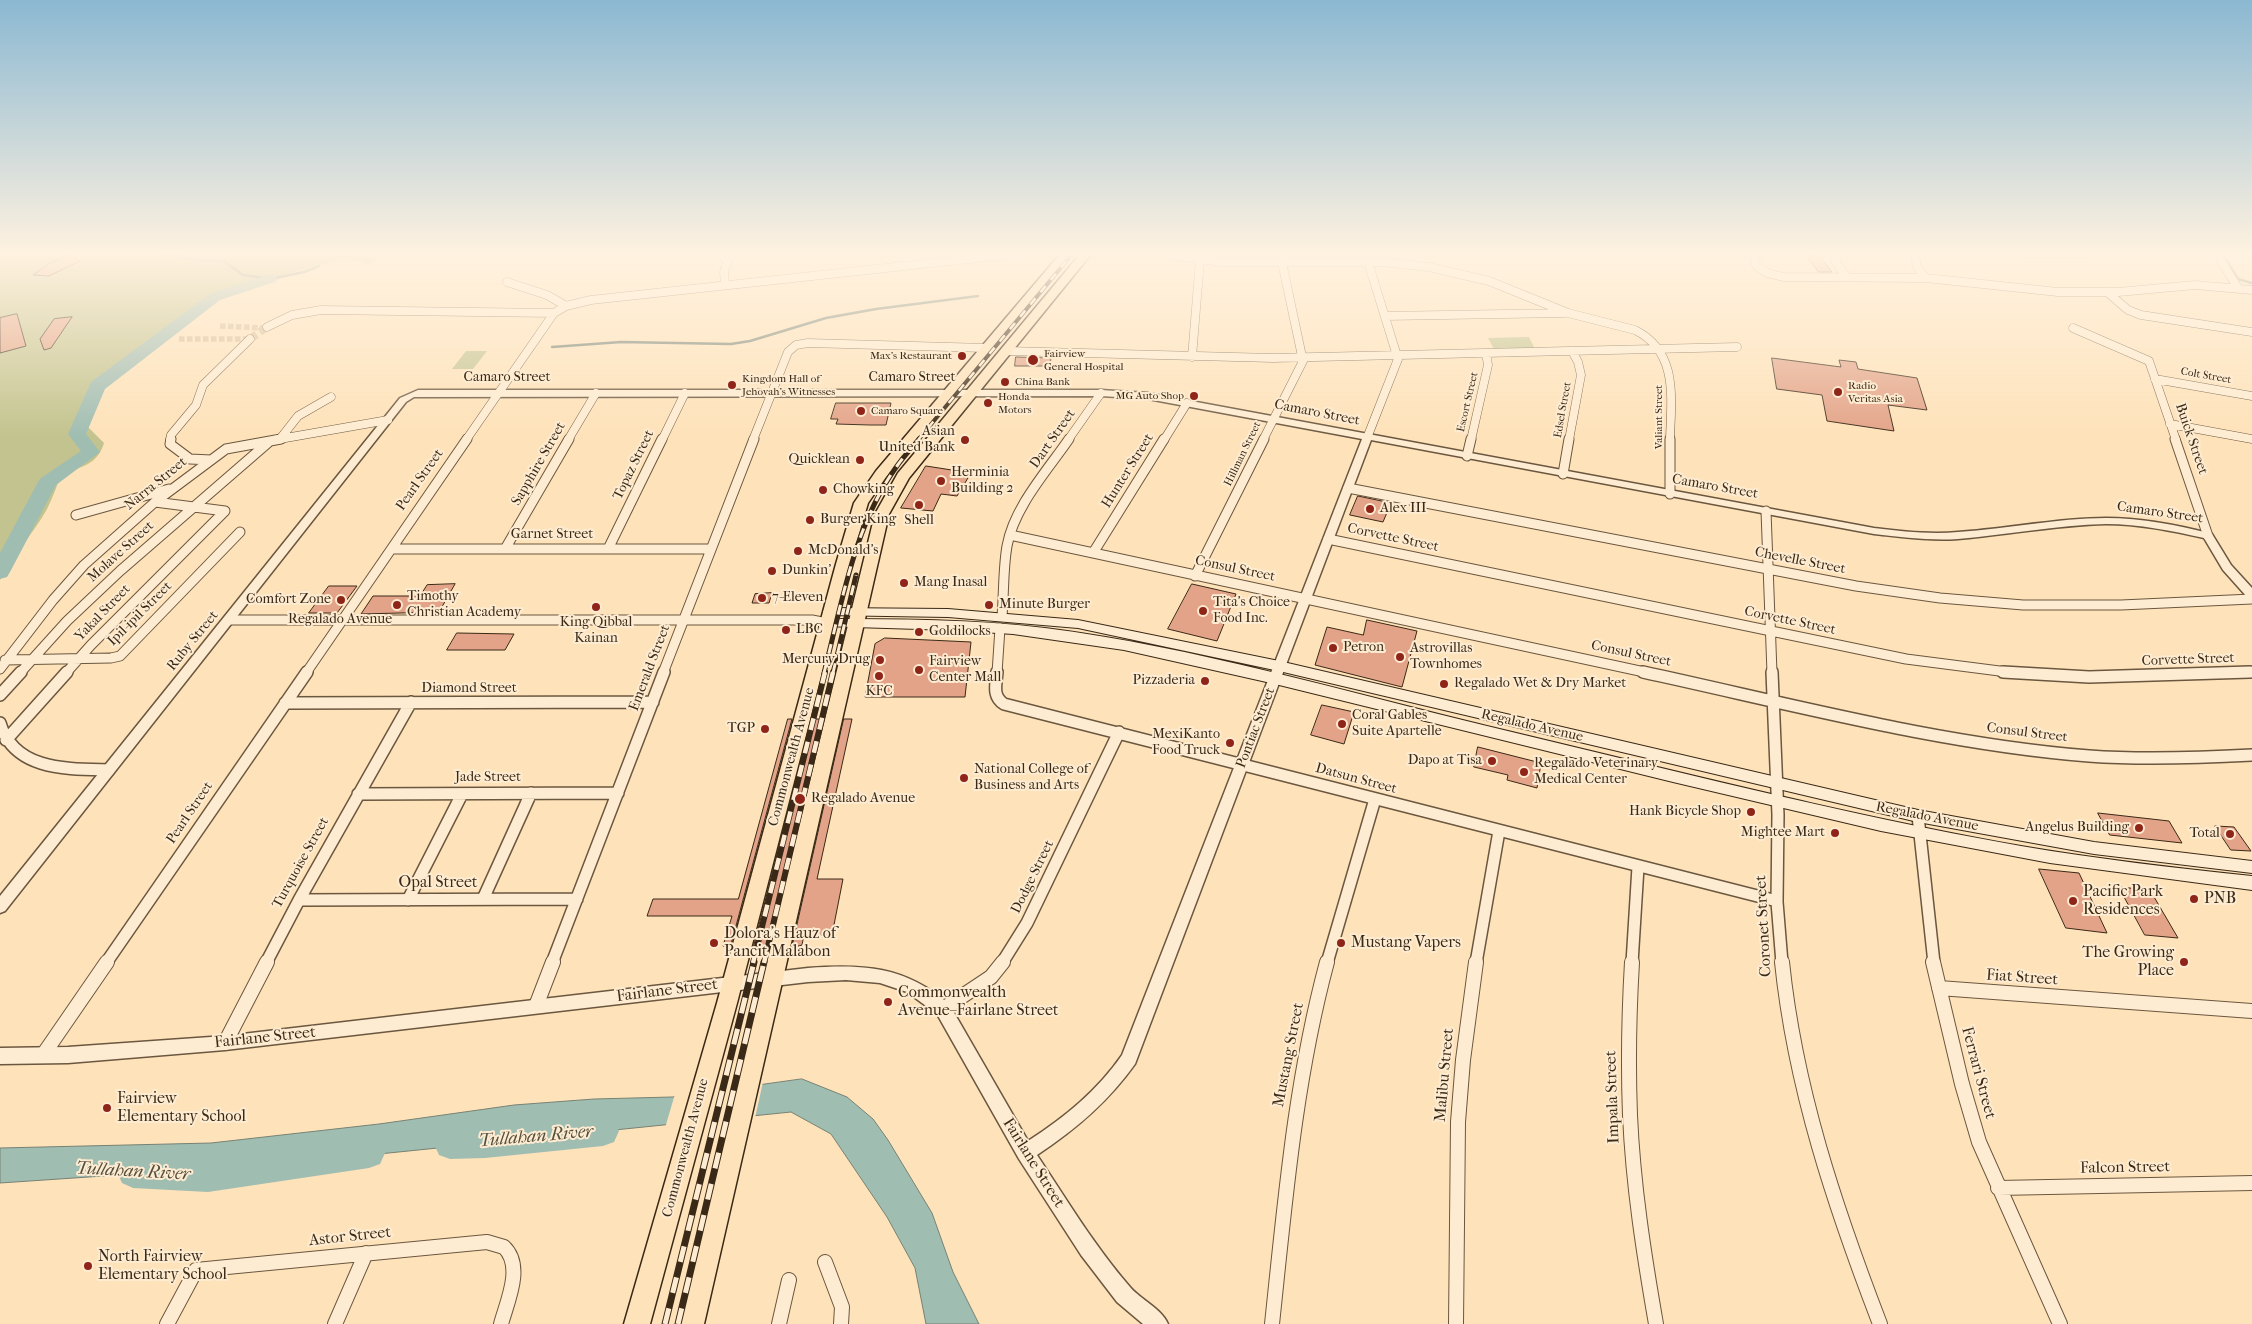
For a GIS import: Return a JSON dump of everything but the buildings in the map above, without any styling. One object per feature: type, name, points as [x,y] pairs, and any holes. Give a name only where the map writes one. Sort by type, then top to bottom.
[{"type":"main road","name":"Commonwealth Avenue","points":[[638,1324],[732,984],[823,618],[862,503],[881,474],[1015,315]]},
{"type":"main road","points":[[691,1324],[857,617],[886,506],[903,476],[1036,315]]},
{"type":"main road","points":[[862,503],[886,506]]},
{"type":"main road","name":"Regalado Avenue","points":[[823,618],[857,617],[905,623],[1001,622],[1073,637],[1277,673],[1918,816],[2094,848],[2252,867]]},
{"type":"main road","name":"Regalado Avenue","points":[[1277,673],[1777,801],[1920,832],[2020,852],[2110,866],[2252,883]]},
{"type":"street","points":[[267,327],[293,315]]},
{"type":"street","name":"Pearl Street","points":[[43,1056],[553,315]]},
{"type":"street","points":[[1192,357],[1195,315]]},
{"type":"street","points":[[1293,315],[1302,358]]},
{"type":"street","points":[[1397,354],[1385,316],[1459,315]]},
{"type":"street","name":"Valiant Street","points":[[1575,315],[1635,330],[1645,335],[1659,349],[1670,376],[1670,494]]},
{"type":"street","points":[[2141,315],[2252,332]]},
{"type":"street","name":"Buick Street","points":[[2073,328],[2148,359],[2208,536],[2227,567],[2252,595]]},
{"type":"street","points":[[210,460],[187,458],[170,444],[171,436],[196,405],[203,385],[235,352],[250,340]]},
{"type":"street","name":"Emerald Street","points":[[536,1006],[788,352],[796,345],[808,343],[986,348]]},
{"type":"street","points":[[1007,351],[1192,357],[1302,358],[1397,354],[1736,347]]},
{"type":"street","name":"Edsel Street","points":[[1563,474],[1581,375],[1578,362],[1572,351]]},
{"type":"street","name":"Escort Street","points":[[1468,456],[1488,365],[1486,353]]},
{"type":"street","name":"Pontiac Street","points":[[1025,1153],[1069,1125],[1116,1079],[1128,1059],[1397,363],[1397,354]]},
{"type":"street","name":"Hillman Street","points":[[1195,576],[1300,368],[1302,358]]},
{"type":"street","name":"Colt Street","points":[[2155,379],[2252,396]]},
{"type":"street","name":"Camaro Street","points":[[411,395],[425,393],[1101,393],[1133,395],[1186,403],[1874,531],[1920,536],[1957,536],[2058,523],[2108,521],[2158,525],[2208,536]]},
{"type":"street","name":"Sapphire Street","points":[[505,549],[596,393]]},
{"type":"street","name":"Topaz Street","points":[[608,549],[685,393]]},
{"type":"street","name":"Dart Street","points":[[1001,622],[1010,535],[1024,506],[1101,393]]},
{"type":"street","name":"Ruby Street","points":[[0,907],[403,400],[411,395]]},
{"type":"street","name":"Molave Street","points":[[0,695],[78,611],[193,506],[275,440],[298,416],[331,397]]},
{"type":"street","name":"Hunter Street","points":[[1093,553],[1186,403]]},
{"type":"street","name":"Narra Street","points":[[3,664],[84,565],[155,502],[229,447],[388,420]]},
{"type":"street","points":[[2170,424],[2252,439]]},
{"type":"street","points":[[76,515],[174,487]]},
{"type":"street","name":"Chevelle Street","points":[[1348,488],[1914,595],[1992,604],[2075,605],[2252,598]]},
{"type":"street","points":[[155,502],[193,506]]},
{"type":"street","name":"Yakal Street","points":[[6,740],[78,659],[158,575],[225,511],[193,506]]},
{"type":"street","name":"Coronet Street","points":[[1766,511],[1777,784],[1777,901],[1788,1014],[1801,1080],[1820,1152],[1845,1231],[1880,1324]]},
{"type":"street","name":"Ipil-ipil Street","points":[[3,664],[33,659],[111,658],[120,656],[169,603],[224,551],[240,532]]},
{"type":"street","name":"Consul Street","points":[[1010,535],[1934,735],[2045,751],[2150,758],[2252,755]]},
{"type":"street","name":"Corvette Street","points":[[1328,539],[1771,632],[1906,659],[1988,671],[2085,676],[2252,672]]},
{"type":"street","name":"Garnet Street","points":[[392,549],[711,549]]},
{"type":"street","name":"Regalado Avenue","points":[[228,620],[684,620],[823,618]]},
{"type":"street","name":"Datsun Street","points":[[1001,622],[995,693],[997,699],[1004,704],[1120,732],[1638,867],[1777,901]]},
{"type":"street","name":"Turquoise Street","points":[[225,1043],[299,900],[411,702]]},
{"type":"street","name":"Diamond Street","points":[[285,703],[653,702]]},
{"type":"street","points":[[0,723],[6,740],[26,756],[57,767],[73,770],[109,770]]},
{"type":"street","name":"Dodge Street","points":[[943,1010],[991,977],[1005,959],[1027,923],[1120,732]]},
{"type":"street","points":[[483,899],[531,793]]},
{"type":"street","name":"Jade Street","points":[[358,794],[618,793]]},
{"type":"street","points":[[408,900],[462,794]]},
{"type":"street","name":"Mustang Street","points":[[1272,1324],[1296,1112],[1309,1036],[1326,966],[1375,799]]},
{"type":"street","name":"Ferrari Street","points":[[1918,816],[1932,954],[1938,988],[1962,1084],[1979,1142],[2060,1324]]},
{"type":"street","name":"Malibu Street","points":[[1456,1324],[1456,1178],[1460,1085],[1472,988],[1499,831]]},
{"type":"street","name":"Impala Street","points":[[1638,867],[1629,1030],[1629,1088],[1637,1199],[1656,1324]]},
{"type":"street","name":"Opal Street","points":[[299,900],[577,899]]},
{"type":"street","name":"Fairlane Street","points":[[0,1056],[43,1056],[225,1043],[771,979],[828,973],[871,974],[910,984],[928,995],[943,1010],[1025,1153],[1088,1248],[1124,1295],[1158,1324]]},
{"type":"street","name":"Fiat Street","points":[[1938,988],[2252,1011]]},
{"type":"street","name":"Falcon Street","points":[[1998,1188],[2252,1183]]},
{"type":"street","name":"Astor Street","points":[[167,1324],[196,1270],[470,1243],[499,1244],[508,1249],[513,1263],[512,1275],[501,1324]]},
{"type":"street","points":[[335,1324],[366,1253]]},
{"type":"street","points":[[825,1262],[842,1307],[840,1324]]},
{"type":"street","points":[[779,1324],[789,1280]]},
{"type":"green space","points":[[0,315],[191,315],[97,386],[97,405],[87,426],[104,443],[98,456],[88,464],[62,473],[47,509],[0,580]]},
{"type":"green space","points":[[1529,337],[1535,349],[1494,349],[1488,338]]},
{"type":"green space","points":[[466,351],[487,351],[473,369],[452,369]]},
{"type":"water","points":[[802,1079],[847,1097],[873,1119],[888,1140],[932,1213],[953,1272],[979,1324],[926,1324],[915,1268],[887,1217],[831,1134],[791,1112],[271,1165],[250,1164],[210,1173],[133,1174],[0,1183],[0,1148],[211,1143],[379,1124],[514,1105],[594,1099],[672,1097]]},
{"type":"pier","points":[[763,1082],[755,1118],[665,1128],[675,1094]]},
{"type":"waterway","points":[[0,572],[48,482],[91,452],[77,434],[97,386],[191,315]]},
{"type":"waterway","points":[[552,347],[621,342],[731,344],[750,341],[826,318],[844,315]]},
{"type":"waterway","name":"Tullahan River","points":[[450,1144],[485,1143],[603,1131]]},
{"type":"waterway","name":"Tullahan River","points":[[133,1172],[208,1176],[369,1153]]},
{"type":"tunnel","points":[[220,326],[265,328]]},
{"type":"tunnel","points":[[250,339],[267,327]]},
{"type":"tunnel","points":[[179,339],[250,339]]},
{"type":"railway","points":[[918,440],[1022,315]]},
{"type":"railway","points":[[824,673],[851,565],[870,513],[882,489],[897,466],[919,439]]},
{"type":"railway","points":[[833,673],[856,575]]},
{"type":"railway","points":[[753,963],[825,672]]},
{"type":"railway","points":[[764,963],[833,672]]},
{"type":"railway","points":[[665,1324],[754,962]]},
{"type":"railway","points":[[678,1324],[764,962]]},
{"type":"place","name":"Max's Restaurant","points":[[962,356]]},
{"type":"place","name":"Fairview General Hospital","points":[[1033,360]]},
{"type":"place","name":"China Bank","points":[[1005,382]]},
{"type":"place","name":"Kingdom Hall of Jehovah's Witnesses","points":[[732,385]]},
{"type":"place","name":"Radio Veritas Asia","points":[[1838,392]]},
{"type":"place","name":"MG Auto Shop","points":[[1194,396]]},
{"type":"place","name":"Honda Motors","points":[[988,403]]},
{"type":"place","name":"Camaro Square","points":[[861,411]]},
{"type":"place","name":"Asian United Bank","points":[[965,440]]},
{"type":"place","name":"Quicklean","points":[[860,460]]},
{"type":"place","name":"Herminia Building 2","points":[[941,481]]},
{"type":"place","name":"Chowking","points":[[823,490]]},
{"type":"place","name":"Shell","points":[[919,505]]},
{"type":"place","name":"Alex III","points":[[1370,509]]},
{"type":"place","name":"Burger King","points":[[810,520]]},
{"type":"place","name":"McDonald's","points":[[798,551]]},
{"type":"place","name":"Dunkin'","points":[[772,571]]},
{"type":"place","name":"Mang Inasal","points":[[904,583]]},
{"type":"place","name":"7-Eleven","points":[[762,598]]},
{"type":"place","name":"Comfort Zone","points":[[341,600]]},
{"type":"place","name":"Timothy Christian Academy","points":[[397,605]]},
{"type":"place","name":"Minute Burger","points":[[989,605]]},
{"type":"place","name":"King Qibbal Kainan","points":[[596,607]]},
{"type":"place","name":"Tita's Choice Food Inc.","points":[[1203,611]]},
{"type":"place","name":"LBC","points":[[786,630]]},
{"type":"place","name":"Goldilocks","points":[[919,632]]},
{"type":"place","name":"Petron","points":[[1333,648]]},
{"type":"place","name":"Astrovillas Townhomes","points":[[1400,657]]},
{"type":"place","name":"Mercury Drug","points":[[880,660]]},
{"type":"place","name":"Fairview Center Mall","points":[[919,670]]},
{"type":"place","name":"KFC","points":[[879,676]]},
{"type":"place","name":"Pizzaderia","points":[[1205,681]]},
{"type":"place","name":"Regalado Wet & Dry Market","points":[[1444,684]]},
{"type":"place","name":"Coral Gables Suite Apartelle","points":[[1342,724]]},
{"type":"place","name":"TGP","points":[[765,729]]},
{"type":"place","name":"MexiKanto Food Truck","points":[[1230,743]]},
{"type":"place","name":"Dapo at Tisa","points":[[1492,761]]},
{"type":"place","name":"Regalado Veterinary Medical Center","points":[[1524,772]]},
{"type":"place","name":"National College of Business and Arts","points":[[964,778]]},
{"type":"place","name":"Regalado Avenue","points":[[800,799]]},
{"type":"place","name":"Hank Bicycle Shop","points":[[1751,812]]},
{"type":"place","name":"Angelus Building","points":[[2139,828]]},
{"type":"place","name":"Mightee Mart","points":[[1835,833]]},
{"type":"place","name":"Total","points":[[2230,834]]},
{"type":"place","name":"PNB","points":[[2194,899]]},
{"type":"place","name":"Pacific Park Residences","points":[[2073,901]]},
{"type":"place","name":"Dolora's Hauz of Pancit Malabon","points":[[714,943]]},
{"type":"place","name":"Mustang Vapers","points":[[1341,943]]},
{"type":"place","name":"The Growing Place","points":[[2184,962]]},
{"type":"place","name":"Commonwealth Avenue–Fairlane Street","points":[[888,1002]]},
{"type":"place","name":"Fairview Elementary School","points":[[107,1108]]},
{"type":"place","name":"North Fairview Elementary School","points":[[88,1266]]}]
